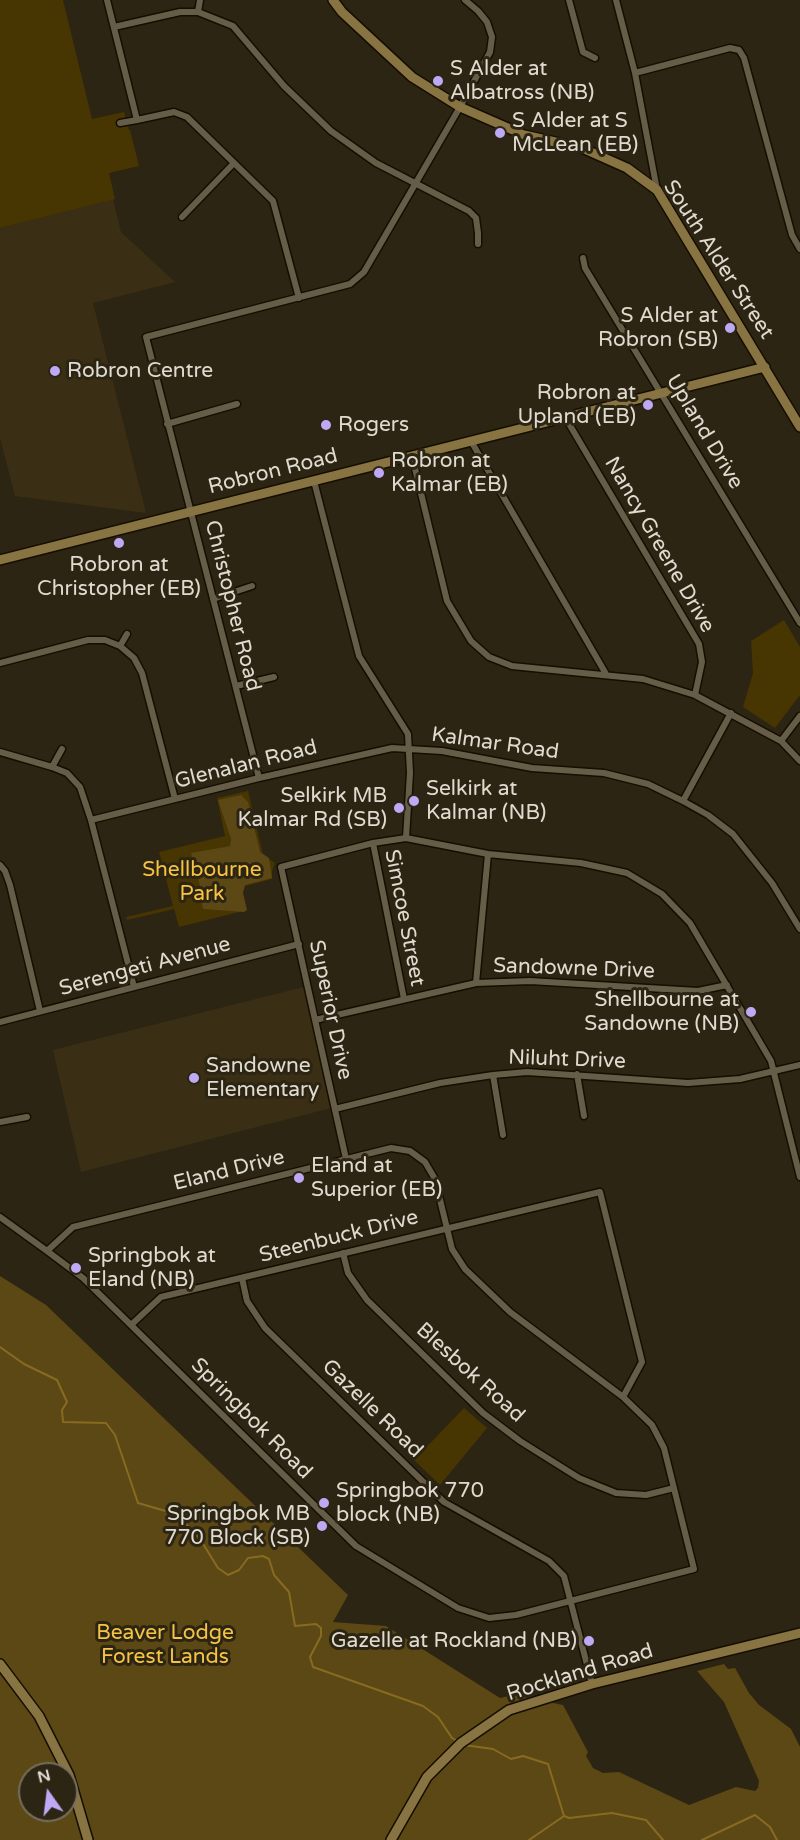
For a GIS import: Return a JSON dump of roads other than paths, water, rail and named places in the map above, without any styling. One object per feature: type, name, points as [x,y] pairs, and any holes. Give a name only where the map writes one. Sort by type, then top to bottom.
[{"type":"street","points":[[107,0],[137,120]]},
{"type":"street","points":[[198,12],[200,0]]},
{"type":"street","name":"South Alder Street","points":[[333,0],[342,12],[412,77],[460,107],[524,135],[582,148],[627,168],[657,190],[800,427]]},
{"type":"street","points":[[120,123],[174,112],[186,117],[273,201],[298,298],[350,284],[364,272],[490,52],[492,37],[487,22],[465,0]]},
{"type":"street","points":[[569,0],[583,52],[595,58]]},
{"type":"street","points":[[616,0],[634,73],[657,190]]},
{"type":"street","points":[[114,27],[180,12],[198,12],[233,26],[284,86],[331,131],[376,163],[469,211],[476,218],[478,244]]},
{"type":"street","points":[[634,73],[730,48],[739,50],[744,58],[792,235],[800,249]]},
{"type":"street","points":[[182,217],[234,163]]},
{"type":"street","name":"Upland Drive","points":[[583,258],[585,268],[800,623]]},
{"type":"street","name":"Christopher Road","points":[[259,778],[146,337],[298,298]]},
{"type":"street","name":"Robron Road","points":[[0,560],[765,367]]},
{"type":"street","points":[[168,424],[237,404]]},
{"type":"street","name":"Nancy Greene Drive","points":[[565,417],[699,644],[702,662],[695,695]]},
{"type":"street","points":[[471,441],[606,674]]},
{"type":"street","points":[[412,456],[447,601],[471,641],[489,657],[512,666],[644,679],[695,695],[781,741],[800,760]]},
{"type":"street","name":"Kalmar Road","points":[[314,481],[359,656],[408,734],[409,749],[442,751],[532,768],[604,773],[648,784],[708,815],[733,834],[772,883],[800,929]]},
{"type":"street","points":[[213,599],[252,586]]},
{"type":"street","points":[[120,646],[127,634]]},
{"type":"street","points":[[0,663],[88,640],[105,640],[120,646],[134,658],[142,673],[175,799]]},
{"type":"street","points":[[236,686],[274,677]]},
{"type":"street","points":[[682,801],[731,713]]},
{"type":"street","points":[[781,741],[800,716]]},
{"type":"street","name":"Glenalan Road","points":[[91,820],[259,778],[393,748],[409,749]]},
{"type":"street","points":[[52,767],[62,749]]},
{"type":"street","points":[[406,838],[410,773],[409,749]]},
{"type":"street","points":[[0,752],[67,773],[80,787],[91,820],[134,987]]},
{"type":"street","points":[[373,843],[406,838],[488,854],[580,863],[627,873],[662,894],[690,923],[771,1061],[800,1177]]},
{"type":"street","name":"Superior Drive","points":[[346,1160],[281,867],[373,843]]},
{"type":"street","name":"Simcoe Street","points":[[373,843],[404,999]]},
{"type":"street","points":[[476,983],[488,854]]},
{"type":"street","points":[[0,866],[5,871],[10,885],[40,1011]]},
{"type":"street","name":"Serengeti Avenue","points":[[0,1022],[299,944]]},
{"type":"street","name":"Sandowne Drive","points":[[315,1020],[476,983],[530,981],[698,992],[727,985]]},
{"type":"street","name":"Niluht Drive","points":[[335,1109],[440,1083],[493,1075],[527,1072],[577,1074],[688,1083],[740,1079],[800,1065]]},
{"type":"street","points":[[577,1074],[584,1116]]},
{"type":"street","points":[[493,1075],[503,1135]]},
{"type":"street","points":[[0,1122],[27,1117]]},
{"type":"street","name":"Eland Drive","points":[[47,1251],[74,1227],[390,1148],[410,1151],[425,1162],[435,1179],[452,1249],[465,1269],[510,1312],[623,1397]]},
{"type":"street","name":"Steenbuck Drive","points":[[131,1325],[161,1297],[600,1192],[642,1362],[623,1397]]},
{"type":"street","name":"Springbok Road","points":[[0,1217],[83,1278],[356,1546],[458,1608],[489,1618],[516,1615],[694,1569],[664,1448],[652,1425],[623,1397]]},
{"type":"street","name":"Blesbok Road","points":[[343,1254],[348,1273],[367,1300],[483,1413],[520,1441],[579,1478],[616,1493],[646,1495],[674,1488]]},
{"type":"street","name":"Gazelle Road","points":[[242,1278],[247,1301],[265,1328],[444,1502],[549,1561],[564,1576],[592,1684]]},
{"type":"street","name":"Rockland Road","points":[[391,1840],[427,1777],[461,1743],[509,1710],[592,1684],[800,1633]]},
{"type":"street","points":[[0,1664],[39,1716],[69,1775],[88,1840]]},
{"type":"waterway","points":[[0,1347],[24,1364],[57,1380],[67,1402],[62,1410],[63,1422],[106,1423],[115,1435],[138,1503],[176,1514],[200,1539],[218,1568],[228,1575],[239,1570],[248,1558],[263,1556],[269,1559],[274,1575],[289,1592],[295,1626],[316,1624],[321,1628],[321,1636],[310,1657],[313,1667],[423,1706],[438,1717],[452,1738],[459,1742]]},
{"type":"waterway","points":[[464,1745],[493,1749],[511,1759],[523,1756],[548,1764],[564,1816]]},
{"type":"waterway","points":[[564,1816],[569,1818],[612,1813],[646,1820],[663,1840]]},
{"type":"waterway","points":[[702,1840],[755,1815],[770,1827],[777,1840]]},
{"type":"waterway","points":[[529,1840],[564,1816]]},
{"type":"place","name":"S Alder at Albatross (NB)","points":[[438,81]]},
{"type":"place","name":"S Alder at S McLean (EB)","points":[[500,133]]},
{"type":"place","name":"S Alder at Robron (SB)","points":[[730,328]]},
{"type":"place","name":"Robron Centre","points":[[55,371]]},
{"type":"place","name":"Robron at Upland (EB)","points":[[648,405]]},
{"type":"place","name":"Rogers","points":[[326,425]]},
{"type":"place","name":"Robron at Kalmar (EB)","points":[[379,473]]},
{"type":"place","name":"Robron at Christopher (EB)","points":[[119,543]]},
{"type":"place","name":"Selkirk at Kalmar (NB)","points":[[414,801]]},
{"type":"place","name":"Selkirk MB Kalmar Rd (SB)","points":[[399,808]]},
{"type":"place","name":"Shellbourne at Sandowne (NB)","points":[[751,1012]]},
{"type":"place","name":"Sandowne Elementary","points":[[194,1078]]},
{"type":"place","name":"Eland at Superior (EB)","points":[[299,1178]]},
{"type":"place","name":"Springbok at Eland (NB)","points":[[76,1268]]},
{"type":"place","name":"Springbok 770 block (NB)","points":[[324,1503]]},
{"type":"place","name":"Springbok MB 770 Block (SB)","points":[[322,1526]]},
{"type":"place","name":"Gazelle at Rockland (NB)","points":[[589,1641]]},
{"type":"park label","name":"Shellbourne Park","points":[[202,882]]},
{"type":"park label","name":"Beaver Lodge Forest Lands","points":[[165,1645]]}]
